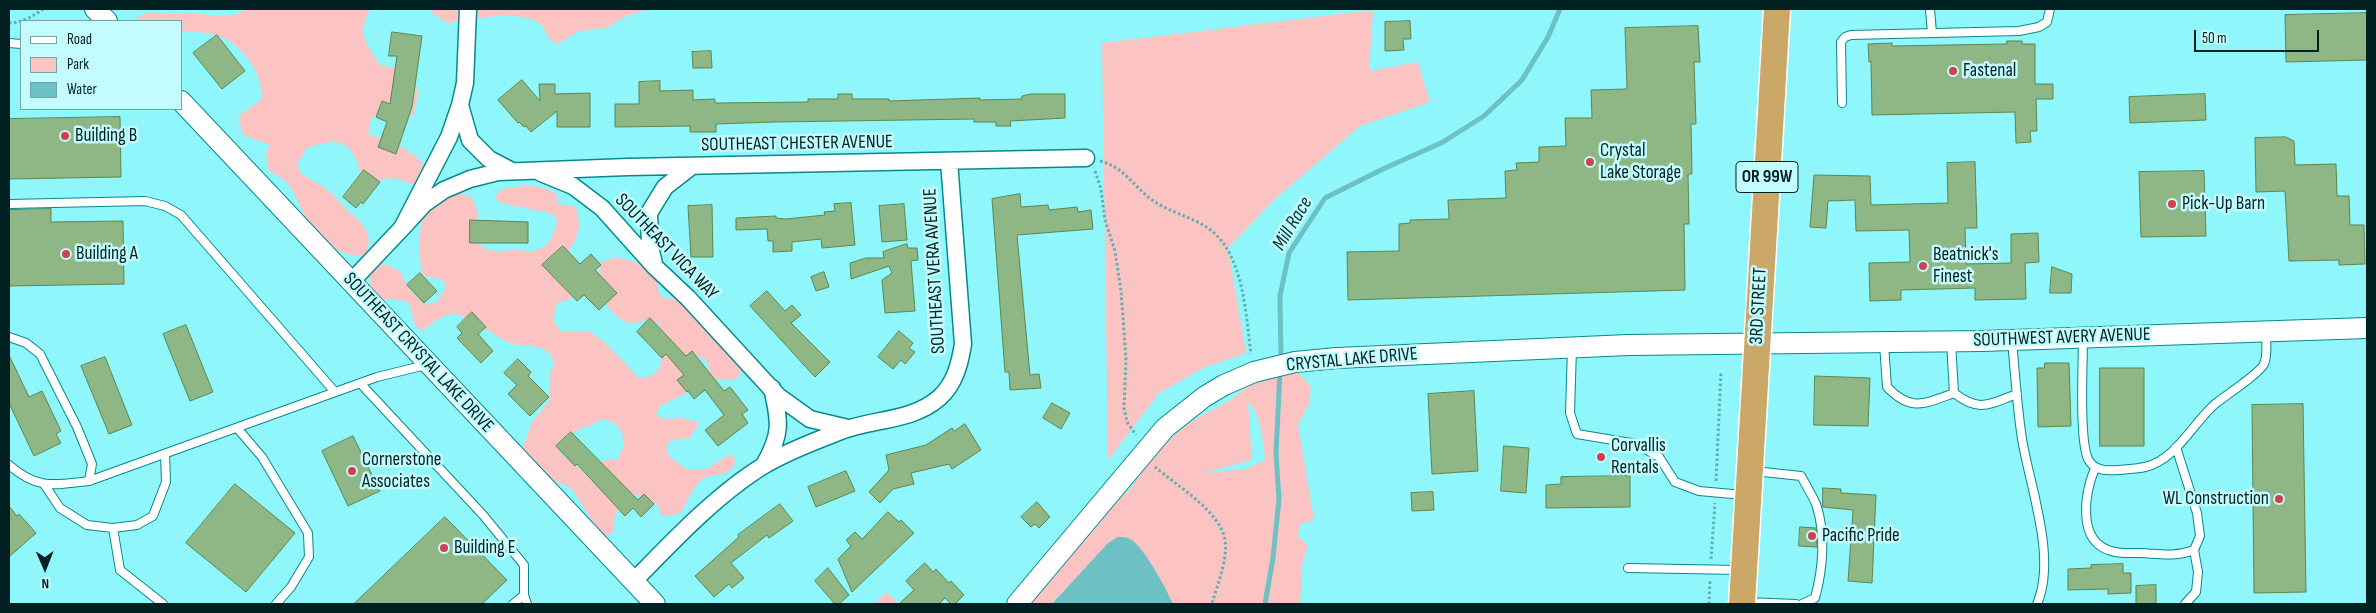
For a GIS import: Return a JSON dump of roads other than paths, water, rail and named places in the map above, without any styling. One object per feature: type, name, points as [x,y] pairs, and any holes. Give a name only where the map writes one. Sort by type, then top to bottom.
[{"type":"highway","name":"3RD STREET","points":[[1742,603],[1777,9]]},
{"type":"street","points":[[95,9],[106,20]]},
{"type":"street","points":[[351,282],[402,228],[436,164],[460,105],[466,71],[468,9]]},
{"type":"street","name":"SOUTHEAST CRYSTAL LAKE DRIVE","points":[[182,102],[654,604]]},
{"type":"street","points":[[460,105],[470,140],[489,159],[509,171]]},
{"type":"street","name":"SOUTHEAST CHESTER AVENUE","points":[[402,228],[424,204],[444,190],[479,176],[509,171],[1086,158]]},
{"type":"street","name":"SOUTHEAST VERA AVENUE","points":[[633,582],[719,500],[764,465],[848,428],[910,415],[940,398],[955,376],[963,344],[949,161]]},
{"type":"street","points":[[654,266],[650,246],[649,213],[665,187],[692,166]]},
{"type":"street","name":"SOUTHEAST VICA WAY","points":[[509,171],[540,173],[581,191],[602,208],[654,266],[688,298],[778,396],[810,420],[848,428]]},
{"type":"street","name":"SOUTHWEST AVERY AVENUE","points":[[1757,345],[1951,342],[2367,328]]},
{"type":"street","name":"CRYSTAL LAKE DRIVE","points":[[1017,604],[1165,428],[1204,397],[1224,385],[1259,370],[1295,362],[1425,353],[1628,345],[1757,345]]},
{"type":"street","name":"SOUTHEAST VICA WAY","points":[[764,465],[778,435],[778,413],[772,388]]},
{"type":"lane","points":[[1930,9],[1932,33]]},
{"type":"lane","points":[[1842,103],[1841,42],[1845,37],[1852,34],[2019,31],[2047,22],[2050,9]]},
{"type":"lane","points":[[9,204],[145,201],[166,206],[180,215],[336,392]]},
{"type":"lane","points":[[2083,338],[2084,434],[2088,460],[2095,468],[2110,471],[2146,467],[2159,461],[2176,447],[2204,413],[2233,388],[2251,378],[2264,364],[2266,331]]},
{"type":"lane","points":[[9,337],[26,343],[40,354],[77,427],[92,464],[89,481]]},
{"type":"lane","points":[[2012,340],[2022,440],[2041,527],[2043,564],[2040,596],[2036,604]]},
{"type":"lane","points":[[1951,342],[1954,393],[1968,404],[1986,406],[2017,394]]},
{"type":"lane","points":[[1884,343],[1887,387],[1896,397],[1907,403],[1926,403],[1954,393]]},
{"type":"lane","points":[[1572,348],[1570,413],[1577,434],[1637,444],[1659,457],[1675,482],[1699,491],[1801,476],[1816,504],[1822,530],[1820,578],[1815,598]]},
{"type":"lane","points":[[9,465],[24,478],[44,484],[89,481],[360,383],[428,364]]},
{"type":"lane","points":[[360,383],[484,515],[524,565],[524,595],[527,604]]},
{"type":"lane","points":[[237,428],[262,457],[308,533],[309,557],[292,587],[276,604]]},
{"type":"lane","points":[[2176,447],[2197,513],[2200,536],[2194,550],[2198,572],[2196,592],[2185,604]]},
{"type":"lane","points":[[44,484],[60,508],[87,525],[113,528],[137,525],[153,516],[166,482],[165,454]]},
{"type":"lane","points":[[2095,468],[2087,486],[2087,522],[2091,537],[2098,545],[2111,551],[2178,556],[2194,550]]},
{"type":"lane","points":[[113,528],[120,570],[164,604]]},
{"type":"lane","points":[[1628,568],[1744,570]]},
{"type":"lane","points":[[513,604],[524,595]]},
{"type":"lane","points":[[1802,604],[1815,598]]},
{"type":"lane","points":[[1815,598],[1823,604]]},
{"type":"lane","points":[[1742,603],[1796,604]]},
{"type":"water","points":[[1118,537],[1130,539],[1141,550],[1160,579],[1173,604],[1052,604],[1108,543]]},
{"type":"waterway","name":"Mill Race","points":[[1281,360],[1280,296],[1289,253],[1325,198],[1443,142],[1484,116],[1522,80],[1548,37],[1560,9]]},
{"type":"waterway","name":"Mill Race","points":[[1265,604],[1273,558],[1279,499],[1276,453],[1280,371]]},
{"type":"place","name":"Fastenal","points":[[1953,71]]},
{"type":"place","name":"Building B","points":[[65,136]]},
{"type":"place","name":"Crystal Lake Storage","points":[[1590,162]]},
{"type":"place","name":"Pick-Up Barn","points":[[2172,204]]},
{"type":"place","name":"Building A","points":[[66,254]]},
{"type":"place","name":"Beatnick's Finest","points":[[1923,266]]},
{"type":"place","name":"Corvallis Rentals","points":[[1601,457]]},
{"type":"place","name":"Cornerstone Associates","points":[[352,471]]},
{"type":"place","name":"WL Construction","points":[[2279,499]]},
{"type":"place","name":"Pacific Pride","points":[[1812,536]]},
{"type":"place","name":"Building E","points":[[444,548]]}]
